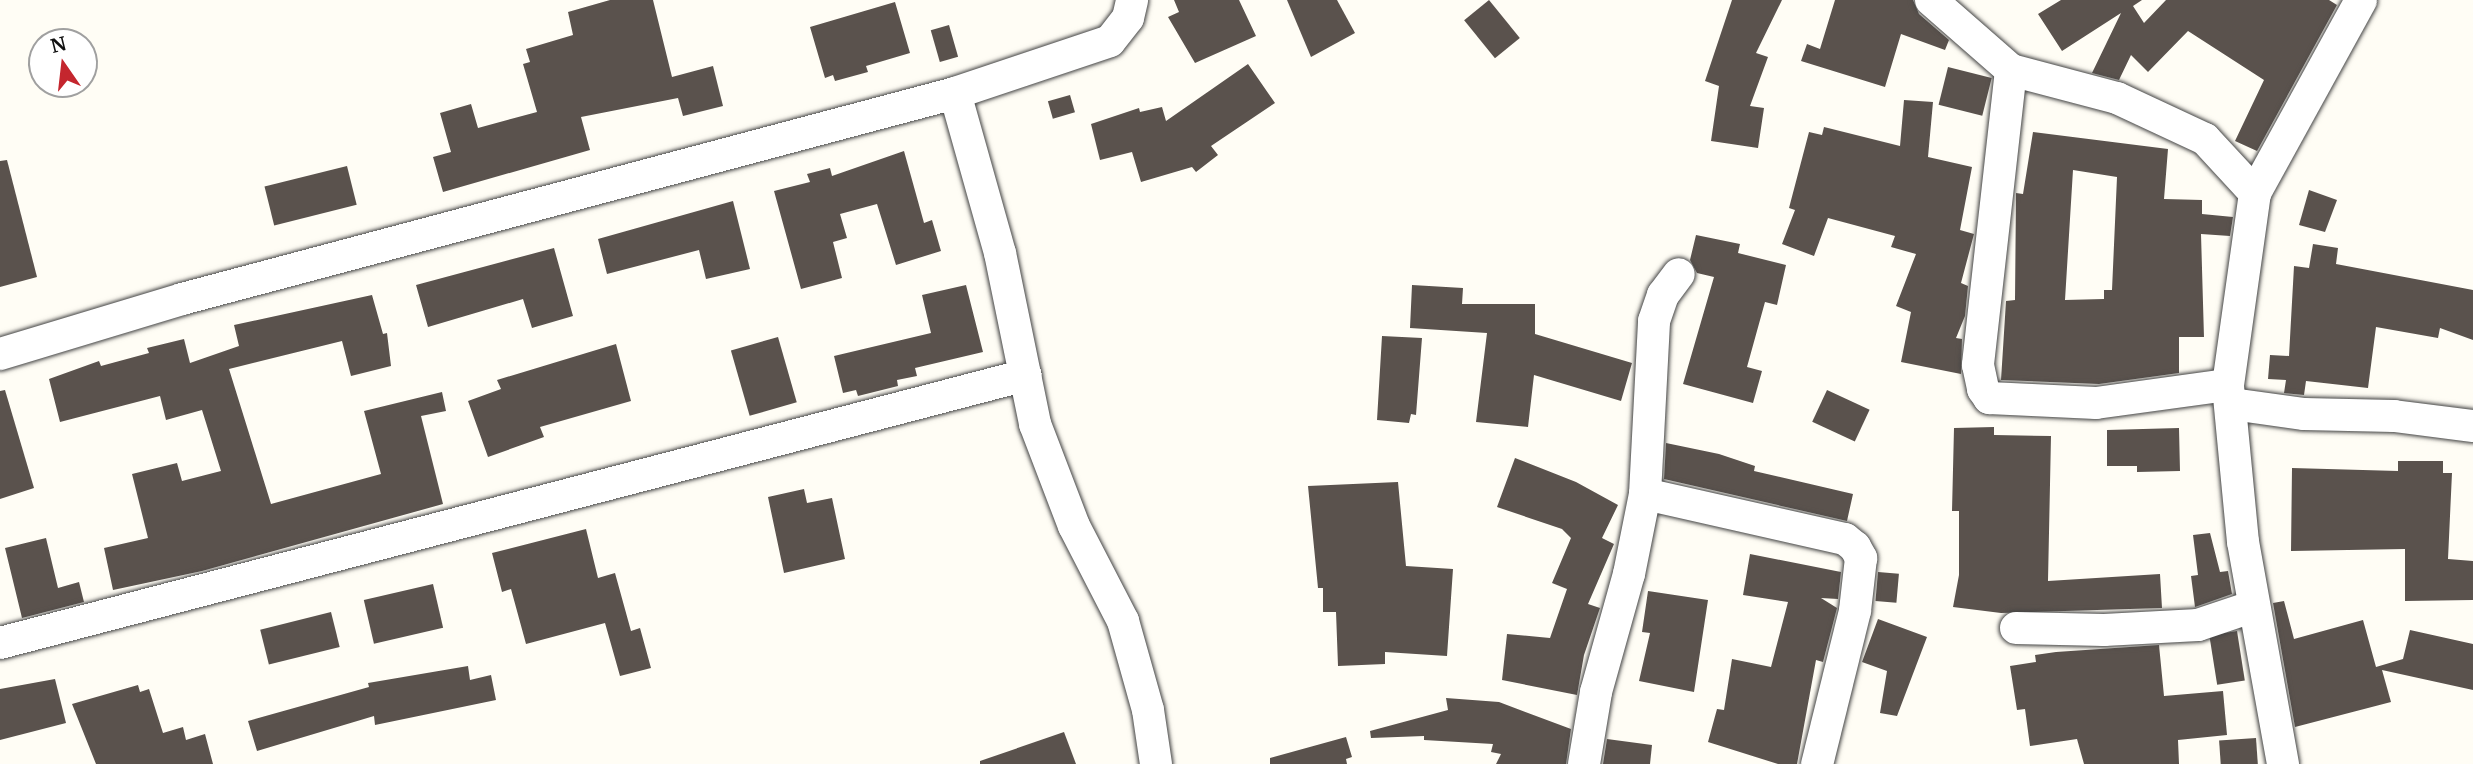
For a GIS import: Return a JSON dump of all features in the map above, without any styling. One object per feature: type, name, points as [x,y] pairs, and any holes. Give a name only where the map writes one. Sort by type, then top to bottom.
[{"type":"street","points":[[0,354],[195,296],[955,93],[1110,41],[1128,18],[1132,0]]},
{"type":"street","points":[[1931,0],[2011,70],[2117,98],[2205,139],[2255,193]]},
{"type":"street","points":[[2283,764],[2243,542],[2230,395],[2255,193],[2361,0]]},
{"type":"street","points":[[2011,70],[1978,365],[1983,390],[1989,398],[2096,402],[2230,395],[2304,414],[2394,416],[2473,426]]},
{"type":"street","points":[[955,93],[1000,254],[1035,425],[1074,526],[1123,621],[1148,710],[1156,764]]},
{"type":"street","points":[[1584,764],[1596,692],[1629,574],[1645,494],[1654,321],[1663,295],[1679,274]]},
{"type":"street","points":[[0,643],[1026,375]]},
{"type":"street","points":[[1645,494],[1845,540],[1855,547],[1861,558],[1855,611],[1817,764]]},
{"type":"street","points":[[2017,628],[2104,630],[2198,625],[2254,606]]},
{"type":"building","points":[[610,0],[653,0],[672,77],[713,66],[723,106],[683,116],[678,98],[581,117],[590,150],[443,192],[433,157],[451,152],[440,113],[471,104],[478,128],[537,112],[523,64],[530,62],[526,49],[573,35],[568,12]]},
{"type":"building","points":[[1174,0],[1239,0],[1256,36],[1195,63],[1168,17],[1179,12]]},
{"type":"building","points":[[1287,0],[1337,0],[1355,33],[1311,57]]},
{"type":"building","points":[[1489,0],[1520,38],[1495,58],[1464,20]]},
{"type":"building","points":[[1732,0],[1782,0],[1756,53],[1768,57],[1750,106],[1764,108],[1758,148],[1711,141],[1719,86],[1705,81]]},
{"type":"building","points":[[1835,0],[1913,0],[1919,14],[1949,40],[1945,50],[1901,34],[1885,87],[1801,61],[1807,44],[1820,49]]},
{"type":"building","points":[[2061,0],[2142,0],[2133,6],[2144,23],[2166,0],[2329,0],[2337,5],[2257,151],[2235,141],[2264,80],[2188,31],[2148,72],[2131,55],[2119,80],[2092,73],[2121,13],[2062,51],[2038,14]]},
{"type":"building","points":[[895,2],[910,53],[866,66],[868,72],[835,81],[833,75],[825,78],[810,27]]},
{"type":"building","points":[[949,25],[958,57],[940,62],[931,30]]},
{"type":"building","points":[[1248,64],[1275,103],[1211,146],[1218,155],[1196,172],[1192,167],[1141,182],[1132,152],[1100,160],[1091,124],[1139,108],[1140,112],[1162,107],[1166,121]]},
{"type":"building","points":[[1948,67],[1992,78],[1982,116],[1939,105]]},
{"type":"building","points":[[1070,95],[1075,112],[1053,119],[1048,101]]},
{"type":"building","points":[[1904,100],[1933,102],[1928,157],[1972,167],[1960,230],[1974,234],[1961,283],[1968,286],[1965,316],[1956,338],[1962,339],[1961,374],[1901,362],[1911,312],[1896,306],[1916,254],[1891,247],[1895,236],[1828,218],[1814,256],[1782,244],[1795,210],[1789,208],[1809,132],[1822,135],[1824,127],[1900,146]]},
{"type":"building","points":[[2033,132],[2168,149],[2164,199],[2202,200],[2202,214],[2233,217],[2230,236],[2201,234],[2204,337],[2179,337],[2179,373],[2099,384],[2001,380],[2006,301],[2015,300],[2016,193],[2023,194]],"holes":[[[2073,170],[2117,177],[2112,290],[2104,290],[2104,299],[2065,300]]]},
{"type":"building","points":[[904,151],[924,223],[932,220],[941,251],[896,265],[877,204],[840,214],[847,238],[833,242],[842,278],[801,289],[774,191],[810,182],[807,174],[830,168],[832,176]]},
{"type":"building","points":[[7,160],[37,277],[0,287],[0,161]]},
{"type":"building","points":[[347,166],[357,205],[274,225],[265,187]]},
{"type":"building","points":[[2309,190],[2337,200],[2325,232],[2299,225]]},
{"type":"building","points":[[733,201],[750,269],[706,279],[699,250],[607,274],[598,239]]},
{"type":"building","points":[[1696,235],[1740,244],[1738,253],[1786,265],[1777,305],[1765,302],[1747,367],[1762,371],[1753,403],[1683,384],[1714,277],[1697,273],[1690,260]]},
{"type":"building","points":[[2313,244],[2338,248],[2336,264],[2473,290],[2473,340],[2440,328],[2438,338],[2376,327],[2368,388],[2306,381],[2304,395],[2284,393],[2286,380],[2268,379],[2270,355],[2289,356],[2294,266],[2309,268]]},
{"type":"building","points":[[554,248],[573,316],[532,328],[523,299],[428,327],[416,285]]},
{"type":"building","points":[[966,285],[983,352],[915,368],[917,376],[897,380],[898,386],[858,396],[856,390],[843,393],[834,356],[931,333],[922,295]]},
{"type":"building","points":[[1412,285],[1463,288],[1462,304],[1535,304],[1535,334],[1632,363],[1621,401],[1534,375],[1528,427],[1476,422],[1487,333],[1410,328]]},
{"type":"building","points":[[372,295],[383,334],[387,333],[391,366],[351,376],[342,341],[229,369],[271,504],[381,474],[364,411],[442,392],[446,411],[421,416],[443,504],[202,571],[113,590],[104,548],[148,538],[132,474],[177,463],[182,481],[221,471],[202,410],[166,420],[160,396],[60,422],[49,379],[99,361],[101,366],[149,353],[147,348],[184,339],[190,363],[239,346],[234,325]]},
{"type":"building","points":[[1382,336],[1422,338],[1416,415],[1411,414],[1409,423],[1377,420]]},
{"type":"building","points":[[778,337],[797,402],[750,416],[731,351]]},
{"type":"building","points":[[616,344],[631,401],[540,427],[544,437],[488,457],[468,401],[501,389],[497,380]]},
{"type":"building","points":[[5,390],[34,488],[0,499],[0,391]]},
{"type":"building","points":[[1827,390],[1870,410],[1855,442],[1812,422]]},
{"type":"building","points":[[1994,427],[1994,435],[2051,436],[2048,581],[2160,574],[2162,608],[2001,613],[1953,607],[1959,575],[1959,511],[1952,511],[1954,428]]},
{"type":"building","points":[[2179,428],[2180,471],[2137,472],[2137,466],[2107,466],[2107,430]]},
{"type":"building","points":[[1666,443],[1719,454],[1755,466],[1754,471],[1853,494],[1847,521],[1664,479]]},
{"type":"building","points":[[1515,458],[1576,482],[1618,505],[1602,538],[1614,544],[1588,604],[1600,608],[1584,655],[1577,695],[1502,680],[1507,634],[1550,638],[1567,589],[1552,583],[1571,538],[1562,529],[1497,507]]},
{"type":"building","points":[[2398,461],[2443,461],[2443,473],[2452,473],[2448,559],[2473,561],[2473,600],[2405,601],[2405,549],[2291,551],[2292,468],[2398,471]]},
{"type":"building","points":[[1398,482],[1406,566],[1453,569],[1447,656],[1385,652],[1385,664],[1338,666],[1336,612],[1323,612],[1323,588],[1318,588],[1308,486]]},
{"type":"building","points":[[804,489],[807,503],[832,498],[845,559],[784,573],[768,497]]},
{"type":"building","points":[[586,529],[598,578],[615,573],[631,631],[640,628],[651,668],[620,676],[605,623],[526,644],[511,589],[502,592],[492,553]]},
{"type":"building","points":[[2210,533],[2220,572],[2228,571],[2232,594],[2195,607],[2191,576],[2198,575],[2193,535]]},
{"type":"building","points":[[46,538],[58,588],[79,582],[84,602],[22,618],[5,548]]},
{"type":"building","points":[[1750,554],[1841,572],[1838,599],[1821,598],[1837,608],[1823,662],[1816,660],[1797,764],[1778,764],[1708,742],[1717,709],[1724,710],[1732,659],[1771,667],[1788,602],[1743,595]]},
{"type":"building","points":[[1878,572],[1899,574],[1896,603],[1875,601]]},
{"type":"building","points":[[433,584],[443,628],[374,644],[364,600]]},
{"type":"building","points":[[1648,591],[1708,600],[1694,692],[1639,681],[1650,633],[1642,632]]},
{"type":"building","points":[[2284,601],[2294,639],[2363,620],[2376,667],[2403,659],[2410,630],[2473,644],[2473,690],[2382,670],[2391,702],[2295,727],[2273,603]]},
{"type":"building","points":[[331,612],[340,647],[269,665],[260,630]]},
{"type":"building","points":[[1878,619],[1927,637],[1897,716],[1880,713],[1887,671],[1862,662]]},
{"type":"building","points":[[2237,631],[2245,680],[2217,685],[2209,635]]},
{"type":"building","points":[[2159,645],[2164,696],[2223,691],[2227,735],[2178,740],[2179,764],[2084,764],[2077,739],[2030,746],[2025,709],[2017,710],[2010,666],[2036,662],[2035,655],[2056,652]]},
{"type":"building","points":[[468,666],[470,680],[491,675],[496,700],[375,725],[374,716],[257,751],[248,721],[369,687],[368,683]]},
{"type":"building","points":[[55,679],[66,723],[0,740],[0,689]]},
{"type":"building","points":[[138,685],[140,692],[149,689],[163,733],[183,727],[186,740],[205,734],[213,764],[96,764],[72,704]]},
{"type":"building","points":[[1446,698],[1499,702],[1571,729],[1566,764],[1496,764],[1501,754],[1491,752],[1493,744],[1424,740],[1424,736],[1371,738],[1370,731],[1448,710]]},
{"type":"building","points":[[1064,732],[1076,764],[980,764],[980,761]]},
{"type":"building","points":[[1346,737],[1352,757],[1346,759],[1347,764],[1270,764],[1270,758]]},
{"type":"building","points":[[2256,738],[2258,764],[2221,764],[2219,741]]},
{"type":"building","points":[[1607,739],[1652,745],[1650,764],[1603,764]]}]
